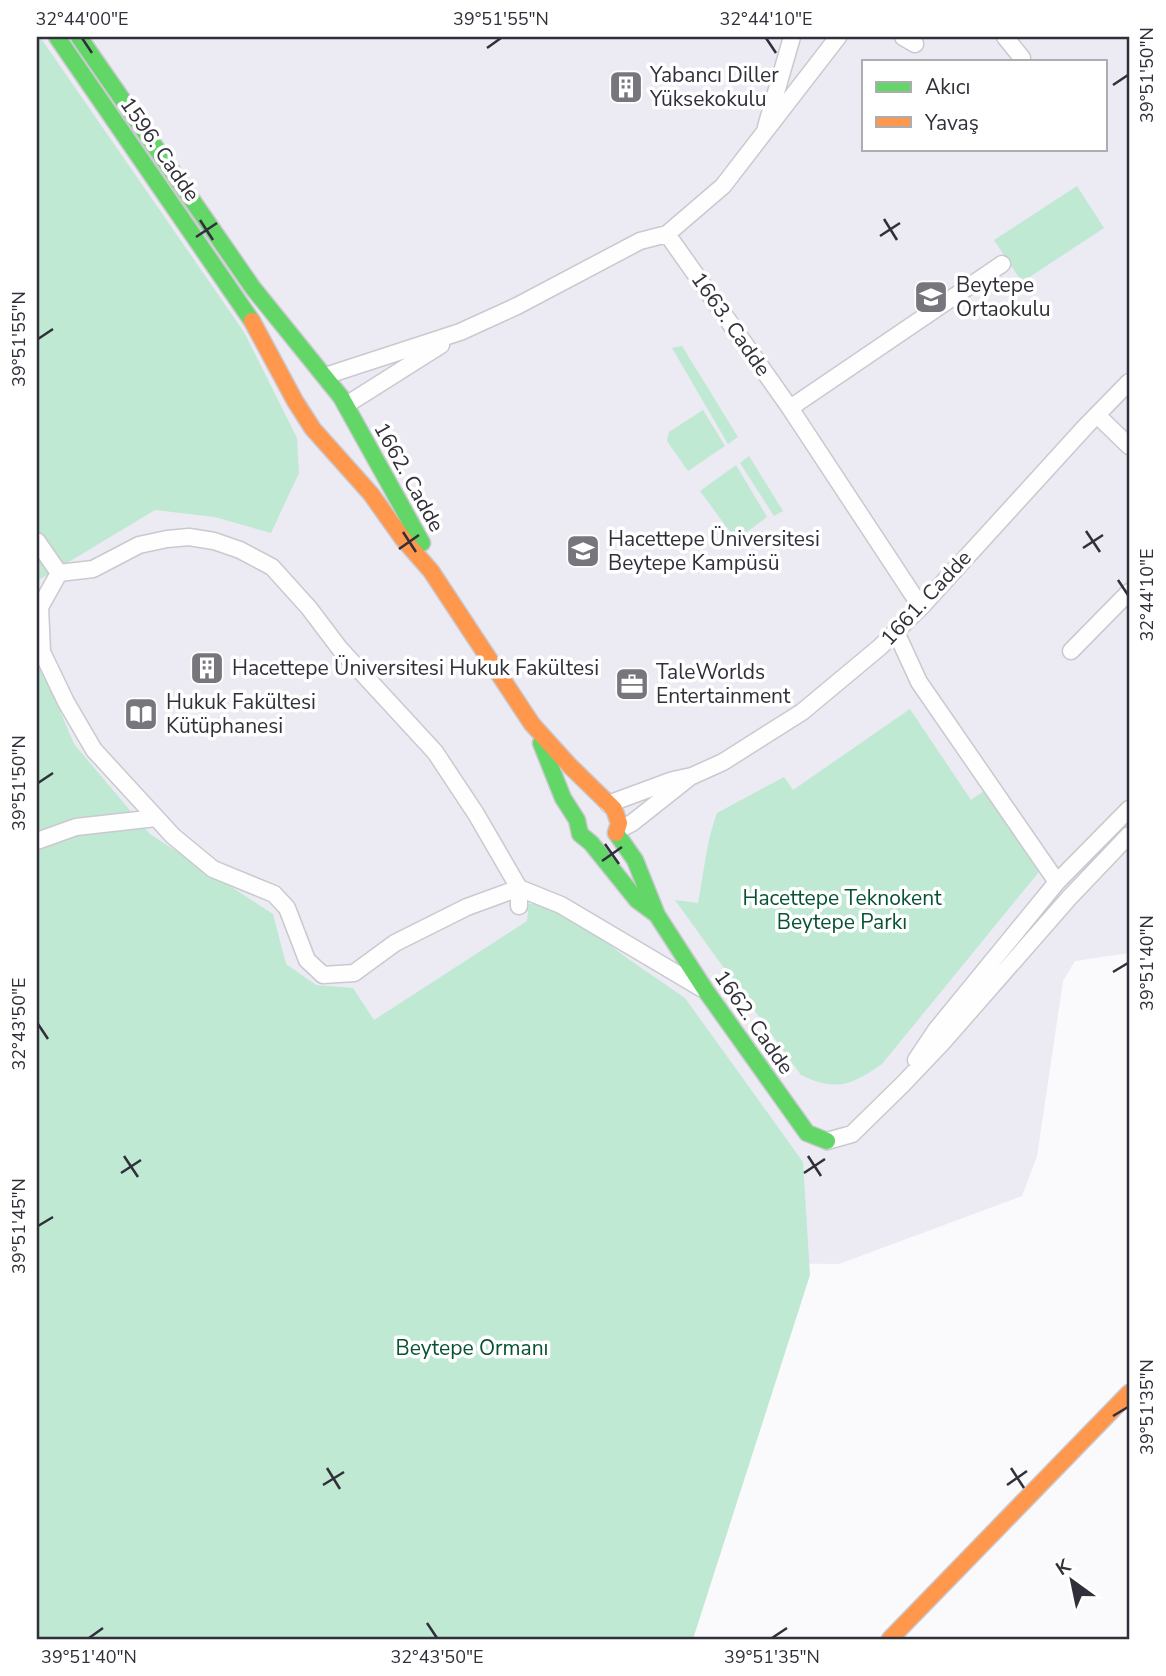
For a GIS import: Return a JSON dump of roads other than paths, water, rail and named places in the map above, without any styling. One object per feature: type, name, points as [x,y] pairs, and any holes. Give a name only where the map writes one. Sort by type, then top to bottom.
[{"type":"street","name":"1596. Cadde","points":[[57,37],[240,301],[309,422]]},
{"type":"street","name":"1596. Cadde","points":[[79,37],[253,288],[325,376],[345,405]]},
{"type":"street","points":[[764,136],[792,37]]},
{"type":"street","points":[[291,394],[314,379],[460,332],[517,306],[640,241],[667,234],[723,186],[838,37]]},
{"type":"street","points":[[903,37],[915,44],[909,37]]},
{"type":"street","points":[[1005,37],[1022,58]]},
{"type":"street","name":"1663. Cadde","points":[[667,234],[790,408],[920,607]]},
{"type":"street","points":[[790,408],[1002,264]]},
{"type":"street","points":[[309,422],[328,419],[345,405],[460,332]]},
{"type":"street","name":"1661. Cadde","points":[[608,804],[673,780],[692,776],[723,762],[802,712],[896,632],[1129,382]]},
{"type":"street","name":"1662. Cadde","points":[[345,405],[387,485],[420,539],[431,571]]},
{"type":"street","points":[[1097,415],[1129,446]]},
{"type":"street","name":"1662. Cadde","points":[[309,422],[431,571],[532,724],[618,815],[617,832],[635,860],[657,915],[706,991],[807,1133],[827,1141],[852,1134],[903,1084]]},
{"type":"street","points":[[59,573],[93,569],[139,545],[189,537],[214,541],[240,550],[272,567],[309,608],[340,649],[435,752],[476,814],[519,888],[519,906]]},
{"type":"street","points":[[37,541],[59,573]]},
{"type":"street","points":[[59,573],[40,607],[42,652],[66,702],[94,750],[173,836],[214,869],[274,894],[287,908],[307,960],[323,975],[354,972],[407,937],[467,907],[519,888],[561,905],[706,991]]},
{"type":"street","points":[[1071,651],[1129,592]]},
{"type":"street","points":[[896,632],[919,682],[1058,882]]},
{"type":"street","name":"1662. Cadde","points":[[532,724],[563,798],[577,820],[580,834],[591,843],[638,900],[657,915]]},
{"type":"street","name":"1661. Cadde","points":[[617,832],[632,824],[692,776]]},
{"type":"street","points":[[577,820],[588,804],[608,804]]},
{"type":"street","points":[[903,1084],[936,1030],[1058,882],[1129,809]]},
{"type":"street","points":[[39,835],[76,827],[156,817]]},
{"type":"street","points":[[591,843],[605,843],[617,832]]},
{"type":"street","points":[[903,1084],[1129,835]]},
{"type":"street","points":[[890,1639],[1129,1393]]},
{"type":"place","name":"Yabancı Diller Yüksekokulu","points":[[626,87]]},
{"type":"place","name":"Beytepe Ortaokulu","points":[[931,297]]},
{"type":"place","name":"Hacettepe Üniversitesi Beytepe Kampüsü","points":[[583,551]]},
{"type":"place","name":"Hacettepe Üniversitesi Hukuk Fakültesi","points":[[207,668]]},
{"type":"place","name":"TaleWorlds Entertainment","points":[[632,684]]},
{"type":"place","name":"Hukuk Fakültesi Kütüphanesi","points":[[141,714]]},
{"type":"park label","name":"Hacettepe Teknokent Beytepe Parkı","points":[[842,910]]},
{"type":"park label","name":"Beytepe Ormanı","points":[[472,1348]]}]
